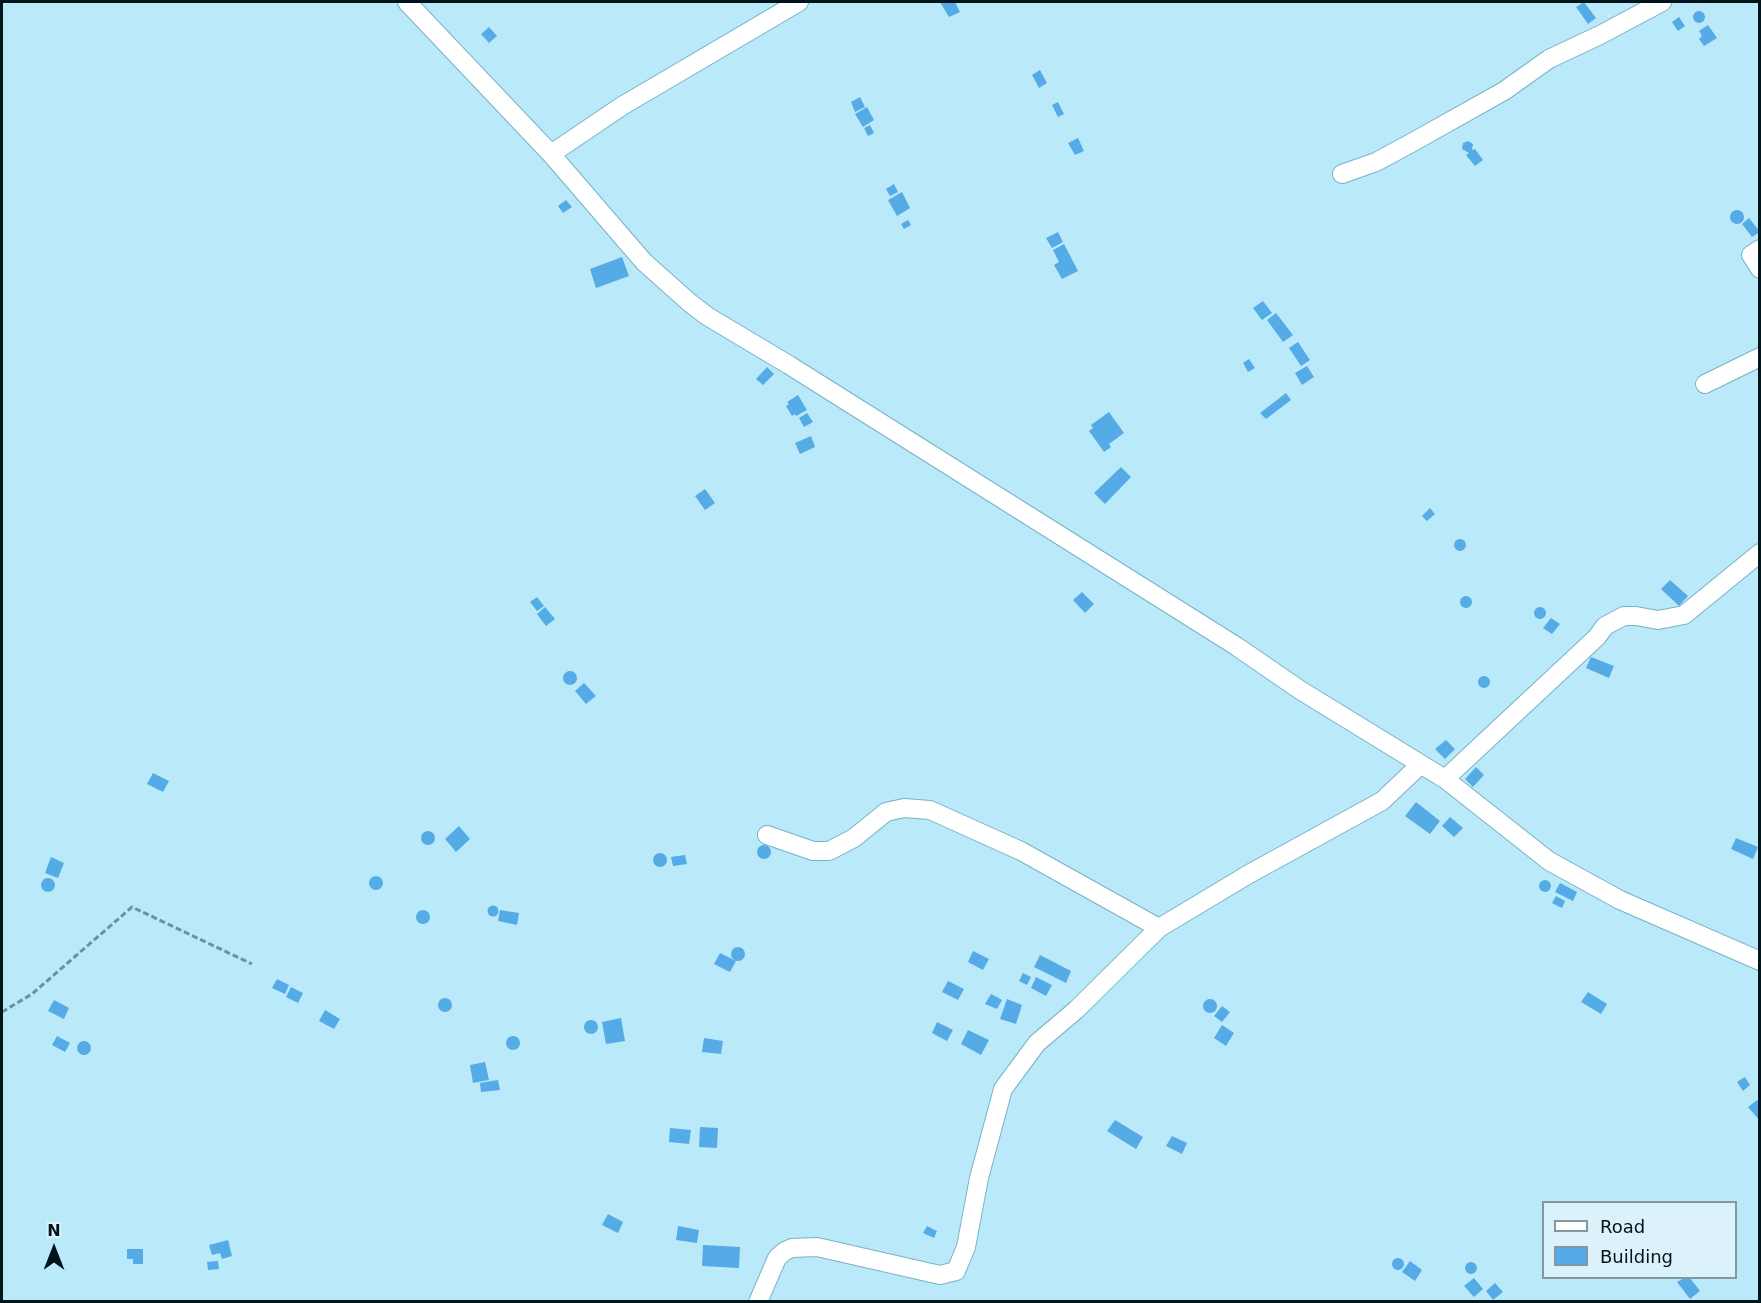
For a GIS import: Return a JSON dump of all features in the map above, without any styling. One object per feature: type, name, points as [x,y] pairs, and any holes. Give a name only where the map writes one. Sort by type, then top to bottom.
[{"type":"street","points":[[407,2],[550,154],[644,262],[707,316],[789,365],[1236,646],[1300,690],[1445,779],[1549,861],[1620,900],[1760,961]]},
{"type":"street","points":[[550,154],[622,106],[799,2]]},
{"type":"street","points":[[1342,174],[1376,162],[1504,91],[1549,58],[1600,35],[1662,2]]},
{"type":"street","points":[[1760,249],[1752,255],[1760,269]]},
{"type":"street","points":[[1705,384],[1760,357]]},
{"type":"street","points":[[1445,779],[1597,637],[1605,626],[1624,616],[1658,620],[1684,615],[1760,553]]},
{"type":"street","points":[[758,1302],[777,1258],[792,1248],[817,1247],[939,1275],[956,1271],[966,1247],[979,1178],[1003,1089],[1037,1043],[1076,1010],[1159,928],[1249,874],[1382,801],[1420,765]]},
{"type":"street","points":[[767,835],[813,851],[829,851],[854,838],[886,812],[904,808],[930,810],[1022,851],[1159,928]]},
{"type":"path","points":[[2,1012],[32,994],[132,907],[252,964]]},
{"type":"building","points":[[940,2],[955,2],[960,12],[949,17]]},
{"type":"building","points":[[1584,2],[1596,18],[1588,24],[1576,7]]},
{"type":"building","points":[[1701,11],[1705,17],[1701,23],[1697,23],[1693,15]]},
{"type":"building","points":[[1679,17],[1685,26],[1678,31],[1672,22]]},
{"type":"building","points":[[1708,25],[1717,38],[1704,46],[1699,39],[1702,36],[1699,31]]},
{"type":"building","points":[[489,27],[497,36],[489,43],[481,34]]},
{"type":"building","points":[[1040,70],[1047,83],[1039,88],[1032,75]]},
{"type":"building","points":[[860,97],[865,107],[855,112],[851,102]]},
{"type":"building","points":[[1058,102],[1064,114],[1058,117],[1052,105]]},
{"type":"building","points":[[867,107],[874,120],[863,127],[855,114]]},
{"type":"building","points":[[870,125],[874,133],[868,136],[864,128]]},
{"type":"building","points":[[1078,138],[1084,151],[1075,155],[1068,143]]},
{"type":"building","points":[[1468,141],[1473,144],[1472,150],[1475,149],[1483,160],[1475,166],[1466,155],[1469,153],[1462,149],[1463,143]]},
{"type":"building","points":[[894,184],[898,192],[890,196],[886,189]]},
{"type":"building","points":[[902,192],[910,208],[897,216],[888,200]]},
{"type":"building","points":[[566,200],[572,207],[563,213],[558,206]]},
{"type":"building","points":[[1737,210],[1742,212],[1744,217],[1742,222],[1737,224],[1732,222],[1730,217],[1732,212]]},
{"type":"building","points":[[1749,218],[1760,232],[1752,237],[1742,224]]},
{"type":"building","points":[[908,220],[911,225],[904,229],[901,224]]},
{"type":"building","points":[[1058,232],[1063,242],[1052,248],[1046,238]]},
{"type":"building","points":[[1064,244],[1078,271],[1062,279],[1054,265],[1059,262],[1053,250]]},
{"type":"building","points":[[622,257],[629,276],[596,288],[590,269]]},
{"type":"building","points":[[1263,301],[1272,313],[1262,320],[1253,308]]},
{"type":"building","points":[[1276,313],[1293,335],[1283,342],[1267,320]]},
{"type":"building","points":[[1298,342],[1310,360],[1301,366],[1289,348]]},
{"type":"building","points":[[1249,359],[1255,368],[1248,372],[1243,363]]},
{"type":"building","points":[[1307,366],[1314,377],[1302,385],[1295,373]]},
{"type":"building","points":[[767,367],[774,374],[763,385],[756,379]]},
{"type":"building","points":[[1286,393],[1291,400],[1266,419],[1260,413]]},
{"type":"building","points":[[798,395],[807,410],[792,416],[786,406],[789,404],[787,402]]},
{"type":"building","points":[[1109,412],[1124,433],[1109,444],[1111,447],[1104,452],[1089,431],[1093,428],[1091,425]]},
{"type":"building","points":[[807,413],[813,422],[804,427],[799,418]]},
{"type":"building","points":[[811,436],[815,447],[800,454],[795,443]]},
{"type":"building","points":[[1121,467],[1131,477],[1105,504],[1094,493]]},
{"type":"building","points":[[705,489],[715,503],[705,510],[695,496]]},
{"type":"building","points":[[1430,508],[1435,514],[1427,521],[1422,516]]},
{"type":"building","points":[[1462,539],[1466,545],[1462,551],[1458,551],[1454,543]]},
{"type":"building","points":[[1670,580],[1688,596],[1679,606],[1661,589]]},
{"type":"building","points":[[1082,592],[1094,604],[1085,613],[1073,600]]},
{"type":"building","points":[[1468,596],[1472,602],[1468,608],[1464,608],[1460,600]]},
{"type":"building","points":[[537,597],[544,606],[537,611],[530,602]]},
{"type":"building","points":[[545,607],[555,619],[546,626],[537,614]]},
{"type":"building","points":[[1542,607],[1546,613],[1542,619],[1538,619],[1534,611]]},
{"type":"building","points":[[1551,618],[1560,624],[1552,634],[1543,628]]},
{"type":"building","points":[[1591,657],[1614,666],[1609,678],[1586,668]]},
{"type":"building","points":[[570,671],[575,673],[577,678],[575,683],[570,685],[565,683],[563,678],[565,673]]},
{"type":"building","points":[[1486,676],[1490,682],[1486,688],[1482,688],[1478,680]]},
{"type":"building","points":[[584,683],[596,696],[586,704],[575,691]]},
{"type":"building","points":[[1446,740],[1455,749],[1445,759],[1435,749]]},
{"type":"building","points":[[1476,767],[1484,775],[1473,787],[1465,779]]},
{"type":"building","points":[[153,773],[169,781],[163,792],[147,784]]},
{"type":"building","points":[[1416,802],[1440,821],[1430,834],[1405,816]]},
{"type":"building","points":[[1450,817],[1463,828],[1454,837],[1442,826]]},
{"type":"building","points":[[459,826],[470,839],[456,852],[445,839]]},
{"type":"building","points":[[428,831],[433,833],[435,838],[433,843],[428,845],[423,843],[421,838],[423,833]]},
{"type":"building","points":[[1736,838],[1758,847],[1753,859],[1731,849]]},
{"type":"building","points":[[764,845],[769,847],[771,852],[769,857],[764,859],[759,857],[757,852],[759,847]]},
{"type":"building","points":[[660,853],[665,855],[667,860],[665,865],[660,867],[655,865],[653,860],[655,855]]},
{"type":"building","points":[[685,855],[687,864],[673,866],[671,857]]},
{"type":"building","points":[[51,857],[64,863],[58,878],[45,873]]},
{"type":"building","points":[[376,876],[381,878],[383,883],[381,888],[376,890],[371,888],[369,883],[371,878]]},
{"type":"building","points":[[48,878],[53,880],[55,885],[53,890],[48,892],[43,890],[41,885],[43,880]]},
{"type":"building","points":[[1547,880],[1551,886],[1547,892],[1543,892],[1539,884]]},
{"type":"building","points":[[1560,883],[1577,892],[1573,901],[1555,892]]},
{"type":"building","points":[[1556,896],[1565,901],[1562,908],[1552,903]]},
{"type":"building","points":[[493,905],[499,911],[493,917],[487,911]]},
{"type":"building","points":[[423,910],[428,912],[430,917],[428,922],[423,924],[418,922],[416,917],[418,912]]},
{"type":"building","points":[[500,910],[519,913],[517,925],[498,921]]},
{"type":"building","points":[[738,947],[743,949],[745,954],[743,959],[738,961],[733,959],[731,954],[733,949]]},
{"type":"building","points":[[973,951],[989,959],[983,970],[968,962]]},
{"type":"building","points":[[720,953],[736,961],[730,972],[714,964]]},
{"type":"building","points":[[1040,955],[1071,971],[1066,983],[1034,967]]},
{"type":"building","points":[[1023,973],[1031,977],[1027,985],[1019,981]]},
{"type":"building","points":[[1036,977],[1052,985],[1046,996],[1031,988]]},
{"type":"building","points":[[277,979],[289,985],[285,994],[272,988]]},
{"type":"building","points":[[948,981],[964,989],[958,1000],[942,992]]},
{"type":"building","points":[[291,987],[303,993],[298,1003],[286,997]]},
{"type":"building","points":[[1588,992],[1607,1004],[1601,1014],[1581,1002]]},
{"type":"building","points":[[991,994],[1002,1000],[997,1009],[985,1004]]},
{"type":"building","points":[[445,998],[450,1000],[452,1005],[450,1010],[445,1012],[440,1010],[438,1005],[440,1000]]},
{"type":"building","points":[[1007,999],[1022,1005],[1016,1024],[1000,1019]]},
{"type":"building","points":[[1210,999],[1215,1001],[1217,1006],[1215,1011],[1210,1013],[1205,1011],[1203,1006],[1205,1001]]},
{"type":"building","points":[[54,1000],[69,1008],[64,1019],[48,1011]]},
{"type":"building","points":[[1222,1006],[1230,1012],[1222,1022],[1214,1016]]},
{"type":"building","points":[[325,1010],[340,1019],[334,1029],[319,1021]]},
{"type":"building","points":[[621,1018],[625,1041],[606,1044],[602,1022]]},
{"type":"building","points":[[591,1020],[596,1022],[598,1027],[596,1032],[591,1034],[586,1032],[584,1027],[586,1022]]},
{"type":"building","points":[[937,1022],[953,1030],[947,1041],[932,1033]]},
{"type":"building","points":[[1222,1025],[1234,1033],[1226,1046],[1214,1038]]},
{"type":"building","points":[[968,1030],[989,1040],[981,1055],[961,1044]]},
{"type":"building","points":[[57,1036],[70,1043],[65,1052],[52,1045]]},
{"type":"building","points":[[513,1036],[518,1038],[520,1043],[518,1048],[513,1050],[508,1048],[506,1043],[508,1038]]},
{"type":"building","points":[[704,1038],[723,1041],[721,1054],[702,1052]]},
{"type":"building","points":[[84,1041],[89,1043],[91,1048],[89,1053],[84,1055],[79,1053],[77,1048],[79,1043]]},
{"type":"building","points":[[485,1062],[489,1080],[473,1083],[470,1065]]},
{"type":"building","points":[[1745,1077],[1750,1085],[1743,1091],[1737,1082]]},
{"type":"building","points":[[498,1080],[500,1090],[481,1092],[480,1083]]},
{"type":"building","points":[[1757,1100],[1760,1104],[1760,1121],[1748,1107]]},
{"type":"building","points":[[1115,1120],[1143,1137],[1136,1149],[1107,1131]]},
{"type":"building","points":[[700,1127],[718,1128],[717,1148],[699,1147]]},
{"type":"building","points":[[670,1128],[691,1130],[689,1144],[669,1142]]},
{"type":"building","points":[[1172,1136],[1187,1143],[1182,1154],[1166,1146]]},
{"type":"building","points":[[608,1214],[623,1222],[618,1233],[602,1225]]},
{"type":"building","points":[[678,1226],[699,1230],[697,1243],[676,1240]]},
{"type":"building","points":[[927,1226],[937,1231],[934,1238],[923,1233]]},
{"type":"building","points":[[228,1240],[232,1256],[222,1259],[220,1253],[212,1255],[209,1245]]},
{"type":"building","points":[[703,1245],[740,1247],[739,1268],[702,1266]]},
{"type":"building","points":[[127,1249],[143,1249],[143,1264],[133,1264],[133,1259],[127,1259]]},
{"type":"building","points":[[1400,1258],[1404,1264],[1400,1270],[1396,1270],[1392,1262]]},
{"type":"building","points":[[218,1261],[219,1269],[208,1270],[207,1262]]},
{"type":"building","points":[[1410,1261],[1422,1270],[1415,1281],[1402,1272]]},
{"type":"building","points":[[1473,1262],[1477,1268],[1473,1274],[1469,1274],[1465,1266]]},
{"type":"building","points":[[1474,1278],[1483,1289],[1474,1297],[1464,1286]]},
{"type":"building","points":[[1682,1279],[1691,1279],[1700,1291],[1690,1299],[1677,1282]]},
{"type":"building","points":[[1495,1283],[1503,1292],[1493,1300],[1486,1291]]}]
